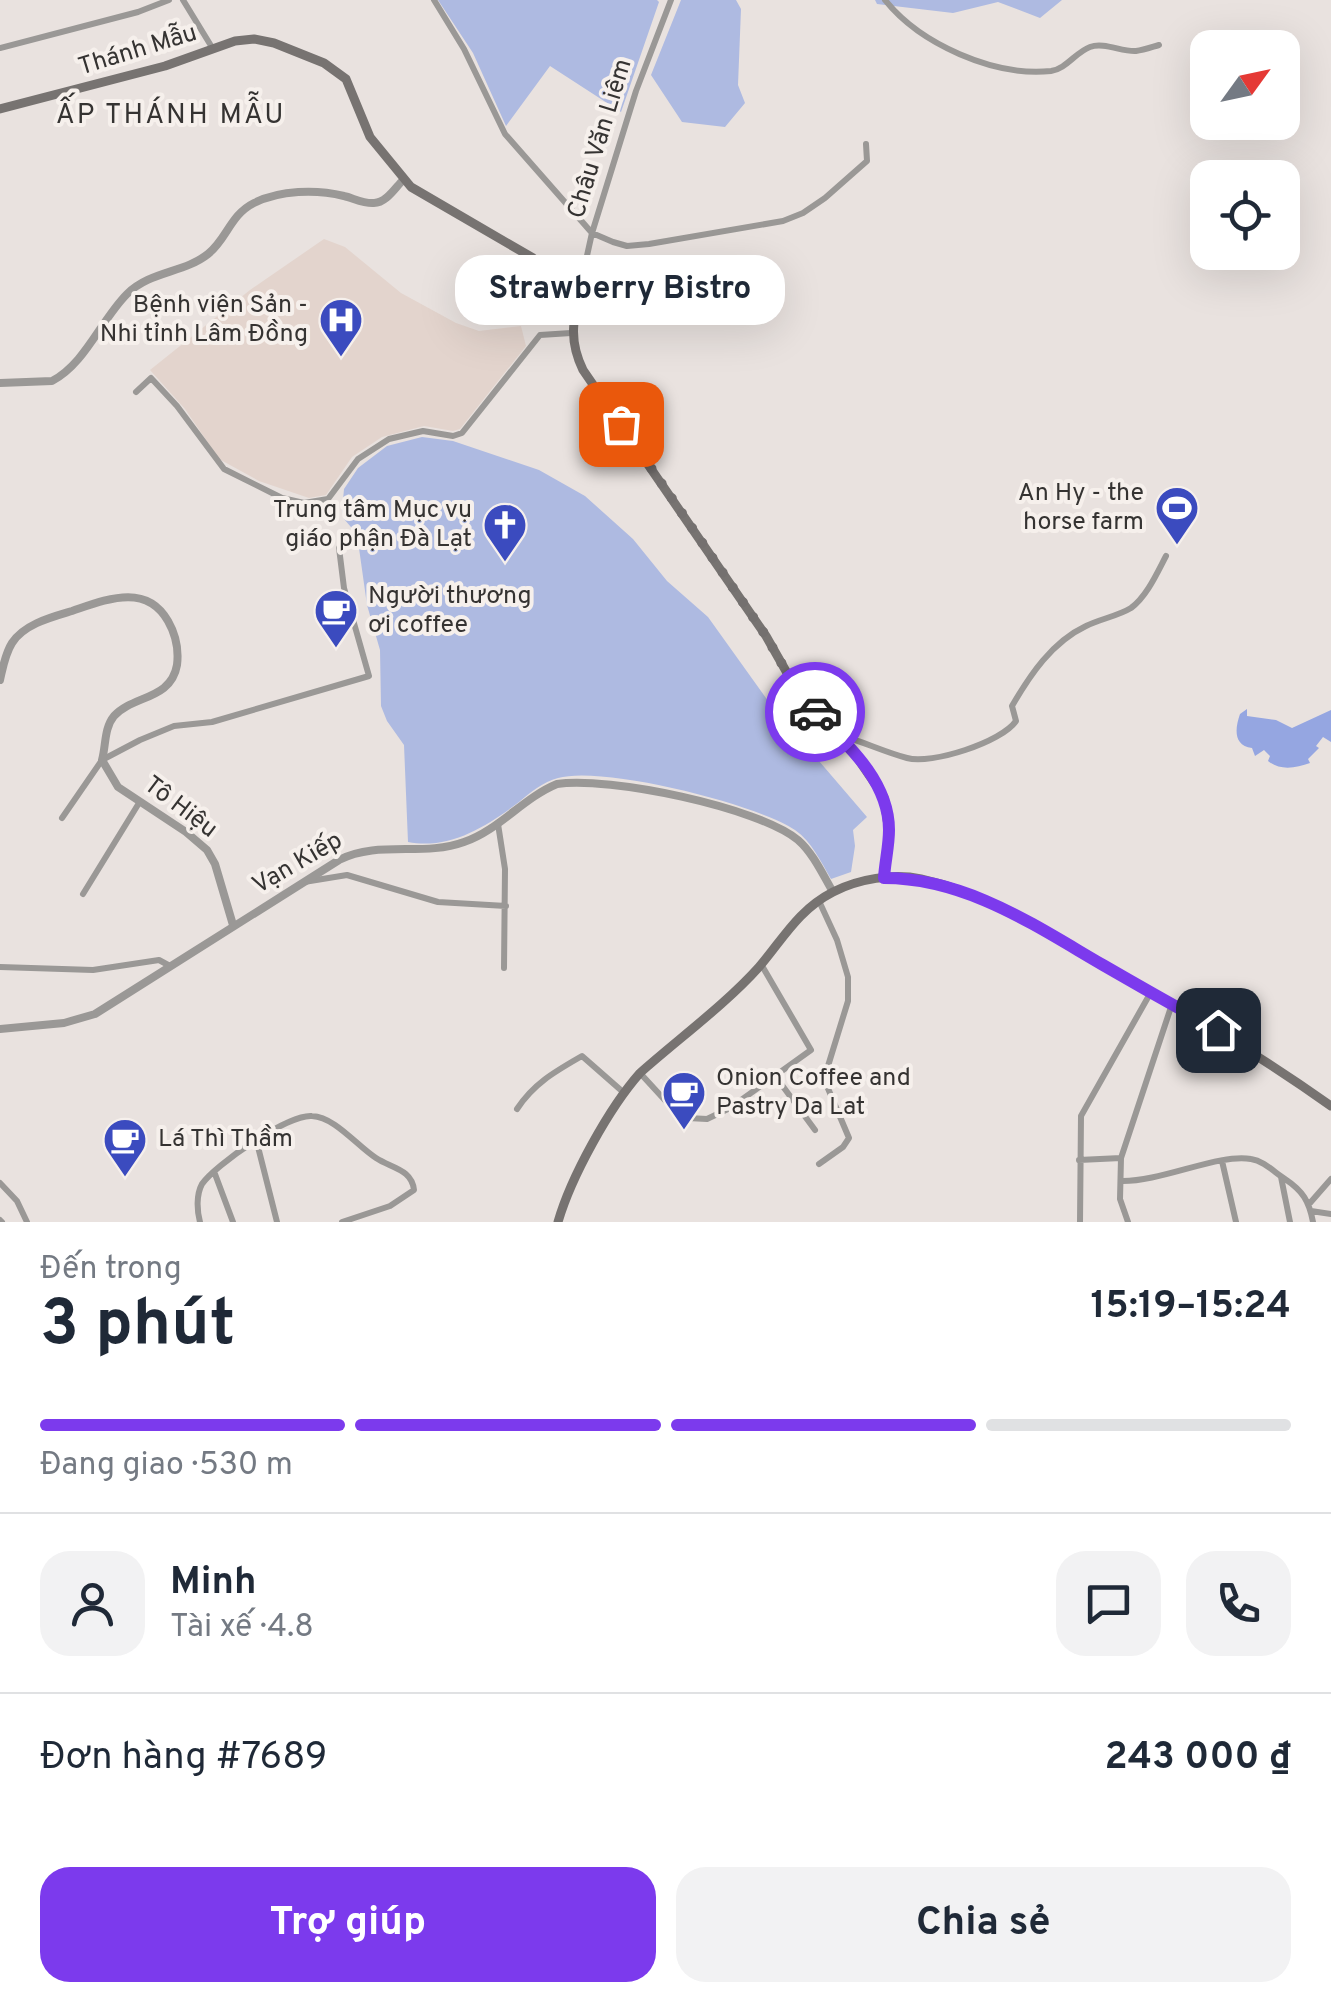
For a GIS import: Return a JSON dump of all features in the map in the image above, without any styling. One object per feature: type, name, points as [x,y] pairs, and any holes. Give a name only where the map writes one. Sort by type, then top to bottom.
[{"type":"main road","name":"Thánh Mẫu","points":[[0,109],[138,74],[235,41],[274,43],[334,69],[351,87],[370,137],[403,180],[443,208],[533,258],[579,292]]},
{"type":"main road","points":[[579,292],[571,333],[574,351],[600,396],[756,622],[799,694],[866,768],[884,797],[889,832],[884,878]]},
{"type":"main road","points":[[558,1222],[568,1192],[623,1092],[640,1073],[760,964],[782,933],[819,900],[833,892],[884,878],[916,878],[956,888],[1012,912],[1248,1048],[1331,1106]]},
{"type":"street","points":[[0,48],[108,21],[168,0]]},
{"type":"street","points":[[183,0],[213,49]]},
{"type":"street","points":[[434,0],[464,49],[505,134],[592,233],[627,246],[782,221],[803,214],[867,161],[866,144]]},
{"type":"street","name":"Châu Văn Liêm","points":[[579,292],[592,233],[641,76],[672,0]]},
{"type":"street","points":[[885,0],[898,15],[931,38],[969,58],[997,66],[1056,71],[1090,47],[1136,51],[1159,45]]},
{"type":"street","points":[[0,384],[19,380],[44,382],[59,377],[134,288],[210,252],[230,222],[252,204],[300,192],[328,193],[374,203],[386,198],[403,180]]},
{"type":"street","points":[[136,392],[152,378],[224,469],[291,501],[320,502],[334,494],[358,459],[390,439],[423,431],[453,436],[462,432],[540,335],[571,333]]},
{"type":"street","points":[[102,760],[174,726],[212,722],[369,676],[344,588],[339,548]]},
{"type":"street","points":[[838,735],[921,760],[1010,731],[1016,721],[1012,706],[1032,673],[1053,650],[1082,628],[1131,608],[1150,586],[1166,556]]},
{"type":"street","points":[[0,680],[14,640],[42,621],[124,596],[139,597],[156,606],[176,636],[178,660],[174,675],[165,688],[116,714],[109,723],[102,760],[62,818]]},
{"type":"street","name":"Tô Hiệu","points":[[102,760],[118,787],[207,850],[233,925]]},
{"type":"street","name":"Vạn Kiếp","points":[[0,1028],[84,1019],[233,925],[359,852],[457,845],[498,824],[557,784],[597,784],[657,793],[745,816],[789,834],[806,848],[833,892]]},
{"type":"street","points":[[83,894],[140,803]]},
{"type":"street","points":[[498,824],[504,858],[504,968]]},
{"type":"street","points":[[303,883],[347,875],[454,906],[506,906]]},
{"type":"street","points":[[819,900],[837,940],[850,994],[824,1079],[849,1138],[843,1148],[819,1164]]},
{"type":"street","points":[[0,967],[92,970],[154,960],[170,966]]},
{"type":"street","points":[[640,1073],[673,1110],[688,1118],[707,1120],[811,1050],[760,964]]},
{"type":"street","points":[[1080,1222],[1081,1116],[1151,992]]},
{"type":"street","points":[[1128,1222],[1120,1199],[1121,1158],[1172,1004]]},
{"type":"street","points":[[518,1109],[543,1078],[582,1056],[623,1092]]},
{"type":"street","points":[[776,1076],[815,1130]]},
{"type":"street","points":[[200,1222],[197,1208],[202,1184],[256,1139],[293,1119],[312,1116],[329,1122],[381,1162],[408,1174],[414,1190],[404,1200],[342,1222]]},
{"type":"street","points":[[256,1139],[277,1222]]},
{"type":"street","points":[[1079,1160],[1121,1158]]},
{"type":"street","points":[[1121,1181],[1140,1181],[1222,1161],[1252,1159],[1281,1176],[1311,1207],[1331,1214]]},
{"type":"street","points":[[1222,1161],[1236,1222]]},
{"type":"street","points":[[215,1174],[233,1222]]},
{"type":"street","points":[[1281,1176],[1290,1222]]},
{"type":"street","points":[[1313,1222],[1311,1207],[1331,1179]]},
{"type":"street","points":[[0,1183],[17,1201],[27,1222]]},
{"type":"street","points":[[366,1212],[370,1222]]},
{"type":"shaded area","points":[[438,0],[659,2],[621,112],[550,66],[506,126],[473,53]]},
{"type":"shaded area","points":[[681,0],[736,0],[741,9],[738,85],[745,103],[725,127],[682,122],[651,75]]},
{"type":"shaded area","points":[[875,0],[1062,0],[1040,18],[998,2],[953,13],[877,4]]},
{"type":"shaded area","name":"Bệnh viện Sản - Nhi tỉnh Lâm Đồng","points":[[324,239],[345,247],[401,293],[456,323],[479,331],[521,326],[526,346],[460,429],[424,426],[382,437],[352,457],[326,495],[309,498],[259,481],[219,459],[185,409],[150,370],[250,290]]},
{"type":"shaded area","points":[[422,437],[453,441],[539,470],[585,496],[633,539],[667,581],[708,617],[771,705],[867,817],[853,830],[851,872],[831,879],[816,853],[795,830],[748,809],[679,789],[579,775],[558,778],[537,788],[494,820],[467,834],[439,842],[408,842],[404,745],[381,706],[380,650],[367,605],[357,534],[342,511],[344,489],[358,468],[387,446]]},
{"type":"shaded area","points":[[1247,709],[1247,716],[1276,720],[1292,728],[1331,710],[1331,742],[1323,737],[1308,759],[1310,763],[1278,766],[1268,761],[1270,756],[1264,750],[1255,756],[1252,748],[1241,744],[1238,719]]},
{"type":"way so far","points":[[621,424],[766,636],[799,694],[815,712]]},
{"type":"place","name":"Bệnh viện Sản - Nhi tỉnh Lâm Đồng","points":[[341,358]]},
{"type":"place","name":"Strawberry Bistro","points":[[621,424]]},
{"type":"place","name":"An Hy - the horse farm","points":[[1177,546]]},
{"type":"place","name":"Trung tâm Mục vụ giáo phận Đà Lạt","points":[[505,563]]},
{"type":"place","name":"Người thương ơi coffee","points":[[336,649]]},
{"type":"place","name":"Onion Coffee and Pastry Da Lat","points":[[684,1131]]},
{"type":"place","name":"Lá Thì Thầm","points":[[125,1178]]},
{"type":"district","name":"ẤP THÁNH MẪU","points":[[171,116]]},
{"type":"route","points":[[815,712],[866,768],[884,797],[889,832],[884,878],[916,878],[956,888],[1012,912],[1218,1030]]}]
